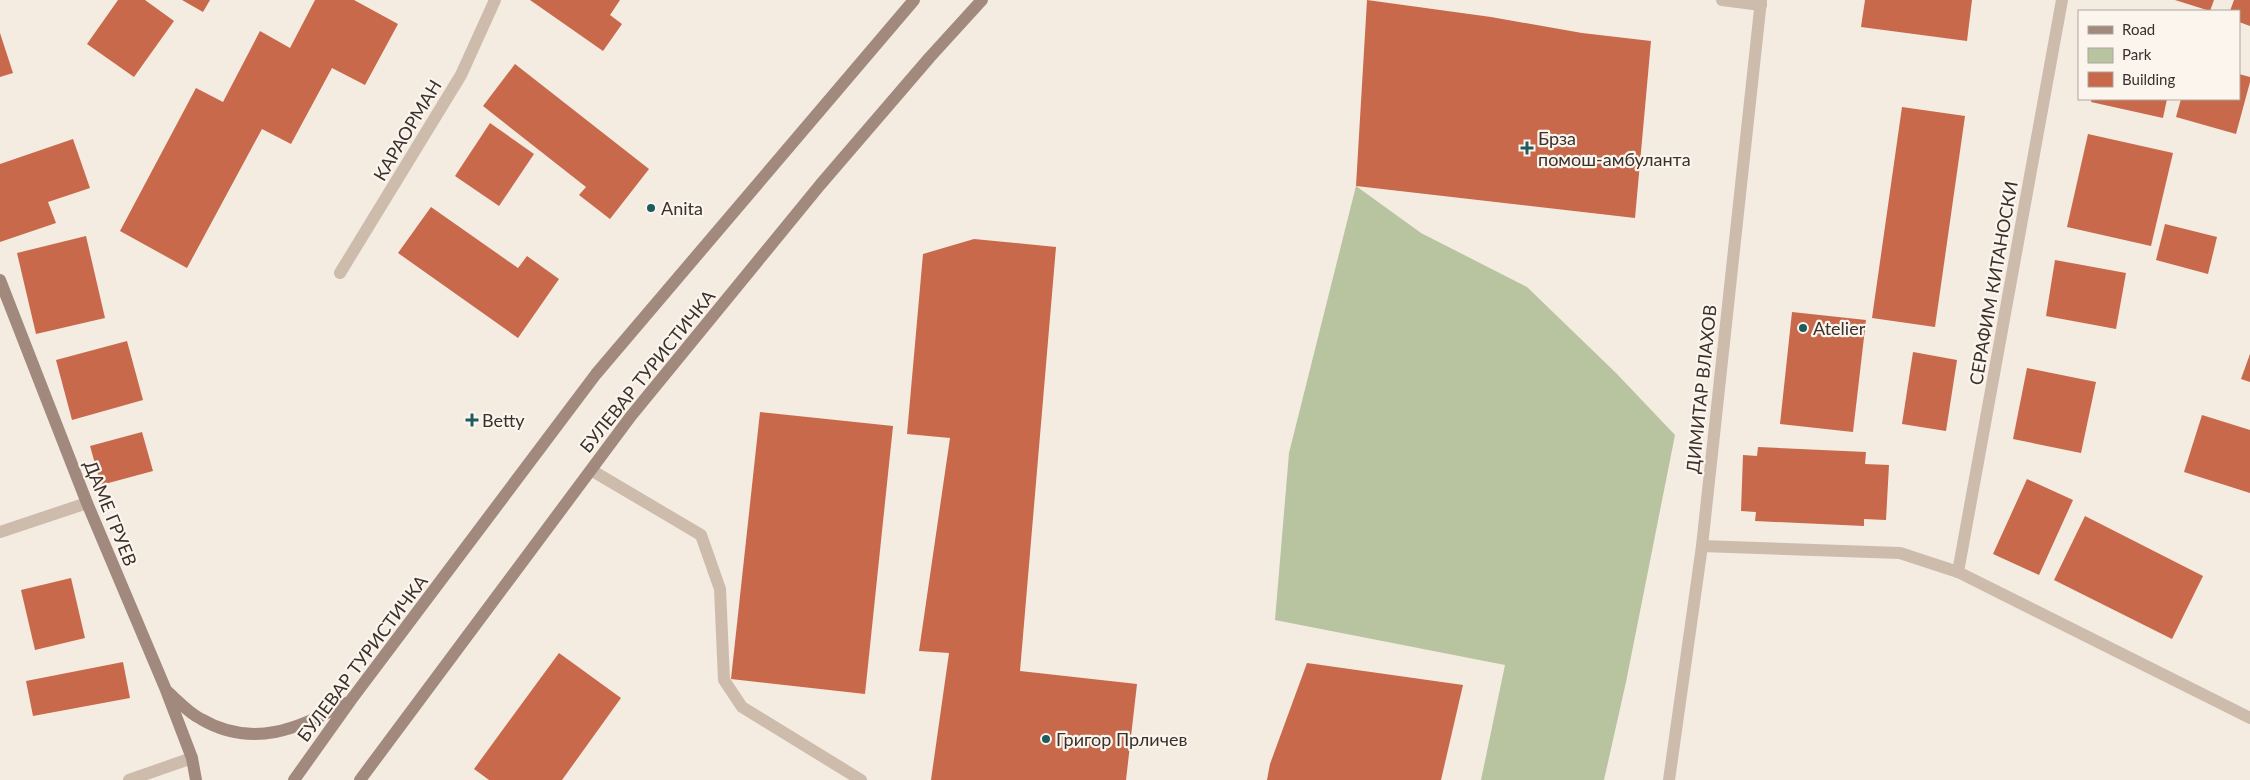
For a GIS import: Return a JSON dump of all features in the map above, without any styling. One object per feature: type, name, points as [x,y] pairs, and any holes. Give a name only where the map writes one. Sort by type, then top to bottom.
[{"type":"main road","name":"БУЛЕВАР ТУРИСТИЧКА","points":[[294,780],[351,700],[596,374],[914,0]]},
{"type":"main road","name":"БУЛЕВАР ТУРИСТИЧКА","points":[[360,780],[631,416],[820,185],[930,57],[982,0]]},
{"type":"main road","name":"ДАМЕ ГРУЕВ","points":[[0,280],[87,503],[166,690],[192,758],[196,780]]},
{"type":"main road","points":[[166,690],[199,719],[225,731],[256,734],[289,730],[313,721],[351,700]]},
{"type":"street","name":"КАРАОРМАН","points":[[340,273],[461,75],[495,0]]},
{"type":"street","points":[[1722,0],[1761,3]]},
{"type":"street","name":"СЕРАФИМ КИТАНОСКИ","points":[[1958,572],[2062,0]]},
{"type":"street","name":"ДИМИТАР ВЛАХОВ","points":[[1669,780],[1702,546],[1761,3]]},
{"type":"street","points":[[591,470],[701,535],[720,589],[724,680],[742,707],[861,780]]},
{"type":"street","points":[[0,532],[87,503]]},
{"type":"street","points":[[1702,546],[1900,553],[1958,572],[2250,718]]},
{"type":"street","points":[[129,780],[192,758]]},
{"type":"green space","points":[[1356,186],[1421,233],[1527,287],[1616,373],[1675,435],[1626,682],[1604,780],[1481,780],[1505,665],[1275,620],[1289,453]]},
{"type":"building","points":[[118,0],[145,0],[174,21],[134,77],[87,44]]},
{"type":"building","points":[[182,0],[210,0],[203,12]]},
{"type":"building","points":[[315,0],[354,0],[398,24],[365,85],[332,68],[291,144],[262,129],[187,268],[120,231],[196,88],[223,102],[260,31],[290,48]]},
{"type":"building","points":[[530,0],[620,0],[610,15],[622,24],[603,51]]},
{"type":"building","points":[[1367,0],[1491,17],[1582,33],[1651,41],[1635,218],[1356,186]]},
{"type":"building","points":[[1865,0],[1972,0],[1967,41],[1861,27]]},
{"type":"building","points":[[2175,0],[2214,0],[2210,10]]},
{"type":"building","points":[[2234,0],[2250,0],[2250,26],[2240,22],[2240,10],[2230,10]]},
{"type":"building","points":[[0,33],[13,73],[0,77]]},
{"type":"building","points":[[515,64],[649,169],[610,219],[579,195],[586,187],[483,106]]},
{"type":"building","points":[[2240,74],[2250,77],[2236,134],[2176,117],[2181,100],[2240,100]]},
{"type":"building","points":[[2092,100],[2167,100],[2163,118],[2091,102]]},
{"type":"building","points":[[1902,107],[1965,116],[1935,327],[1872,318]]},
{"type":"building","points":[[490,123],[534,154],[499,206],[455,176]]},
{"type":"building","points":[[2088,134],[2173,153],[2151,246],[2067,227]]},
{"type":"building","points":[[73,139],[90,188],[48,202],[56,223],[0,242],[0,164]]},
{"type":"building","points":[[431,207],[518,268],[527,256],[559,279],[518,338],[398,253]]},
{"type":"building","points":[[2165,224],[2217,237],[2208,274],[2156,260]]},
{"type":"building","points":[[86,236],[105,318],[36,334],[17,253]]},
{"type":"building","points":[[974,239],[1056,247],[1020,671],[1137,684],[1126,780],[931,780],[949,653],[919,651],[950,438],[907,434],[923,254]]},
{"type":"building","points":[[2055,260],[2126,273],[2116,329],[2046,316]]},
{"type":"building","points":[[1792,312],[1866,320],[1853,432],[1780,424]]},
{"type":"building","points":[[127,341],[143,400],[72,420],[56,360]]},
{"type":"building","points":[[1913,352],[1957,360],[1946,431],[1902,424]]},
{"type":"building","points":[[2250,354],[2250,382],[2241,379]]},
{"type":"building","points":[[2027,368],[2096,382],[2081,453],[2013,439]]},
{"type":"building","points":[[760,412],[893,426],[865,694],[731,679]]},
{"type":"building","points":[[2202,415],[2250,430],[2250,493],[2184,472]]},
{"type":"building","points":[[142,432],[153,471],[101,485],[90,446]]},
{"type":"building","points":[[1758,447],[1866,452],[1865,464],[1889,465],[1886,520],[1864,519],[1864,526],[1755,521],[1756,512],[1741,511],[1743,455],[1757,456]]},
{"type":"building","points":[[2027,479],[2073,500],[2039,575],[1993,554]]},
{"type":"building","points":[[2085,516],[2203,576],[2172,639],[2054,580]]},
{"type":"building","points":[[71,578],[85,638],[35,650],[21,590]]},
{"type":"building","points":[[559,653],[621,698],[562,780],[489,780],[474,769]]},
{"type":"building","points":[[123,662],[130,698],[33,716],[26,681]]},
{"type":"building","points":[[1307,663],[1463,685],[1441,780],[1267,780],[1270,764]]},
{"type":"place","name":"Брза помош-амбуланта","points":[[1527,148]]},
{"type":"place","name":"Anita","points":[[651,208]]},
{"type":"place","name":"Atelier","points":[[1803,328]]},
{"type":"place","name":"Betty","points":[[472,420]]},
{"type":"place","name":"Григор Прличев","points":[[1046,739]]}]
